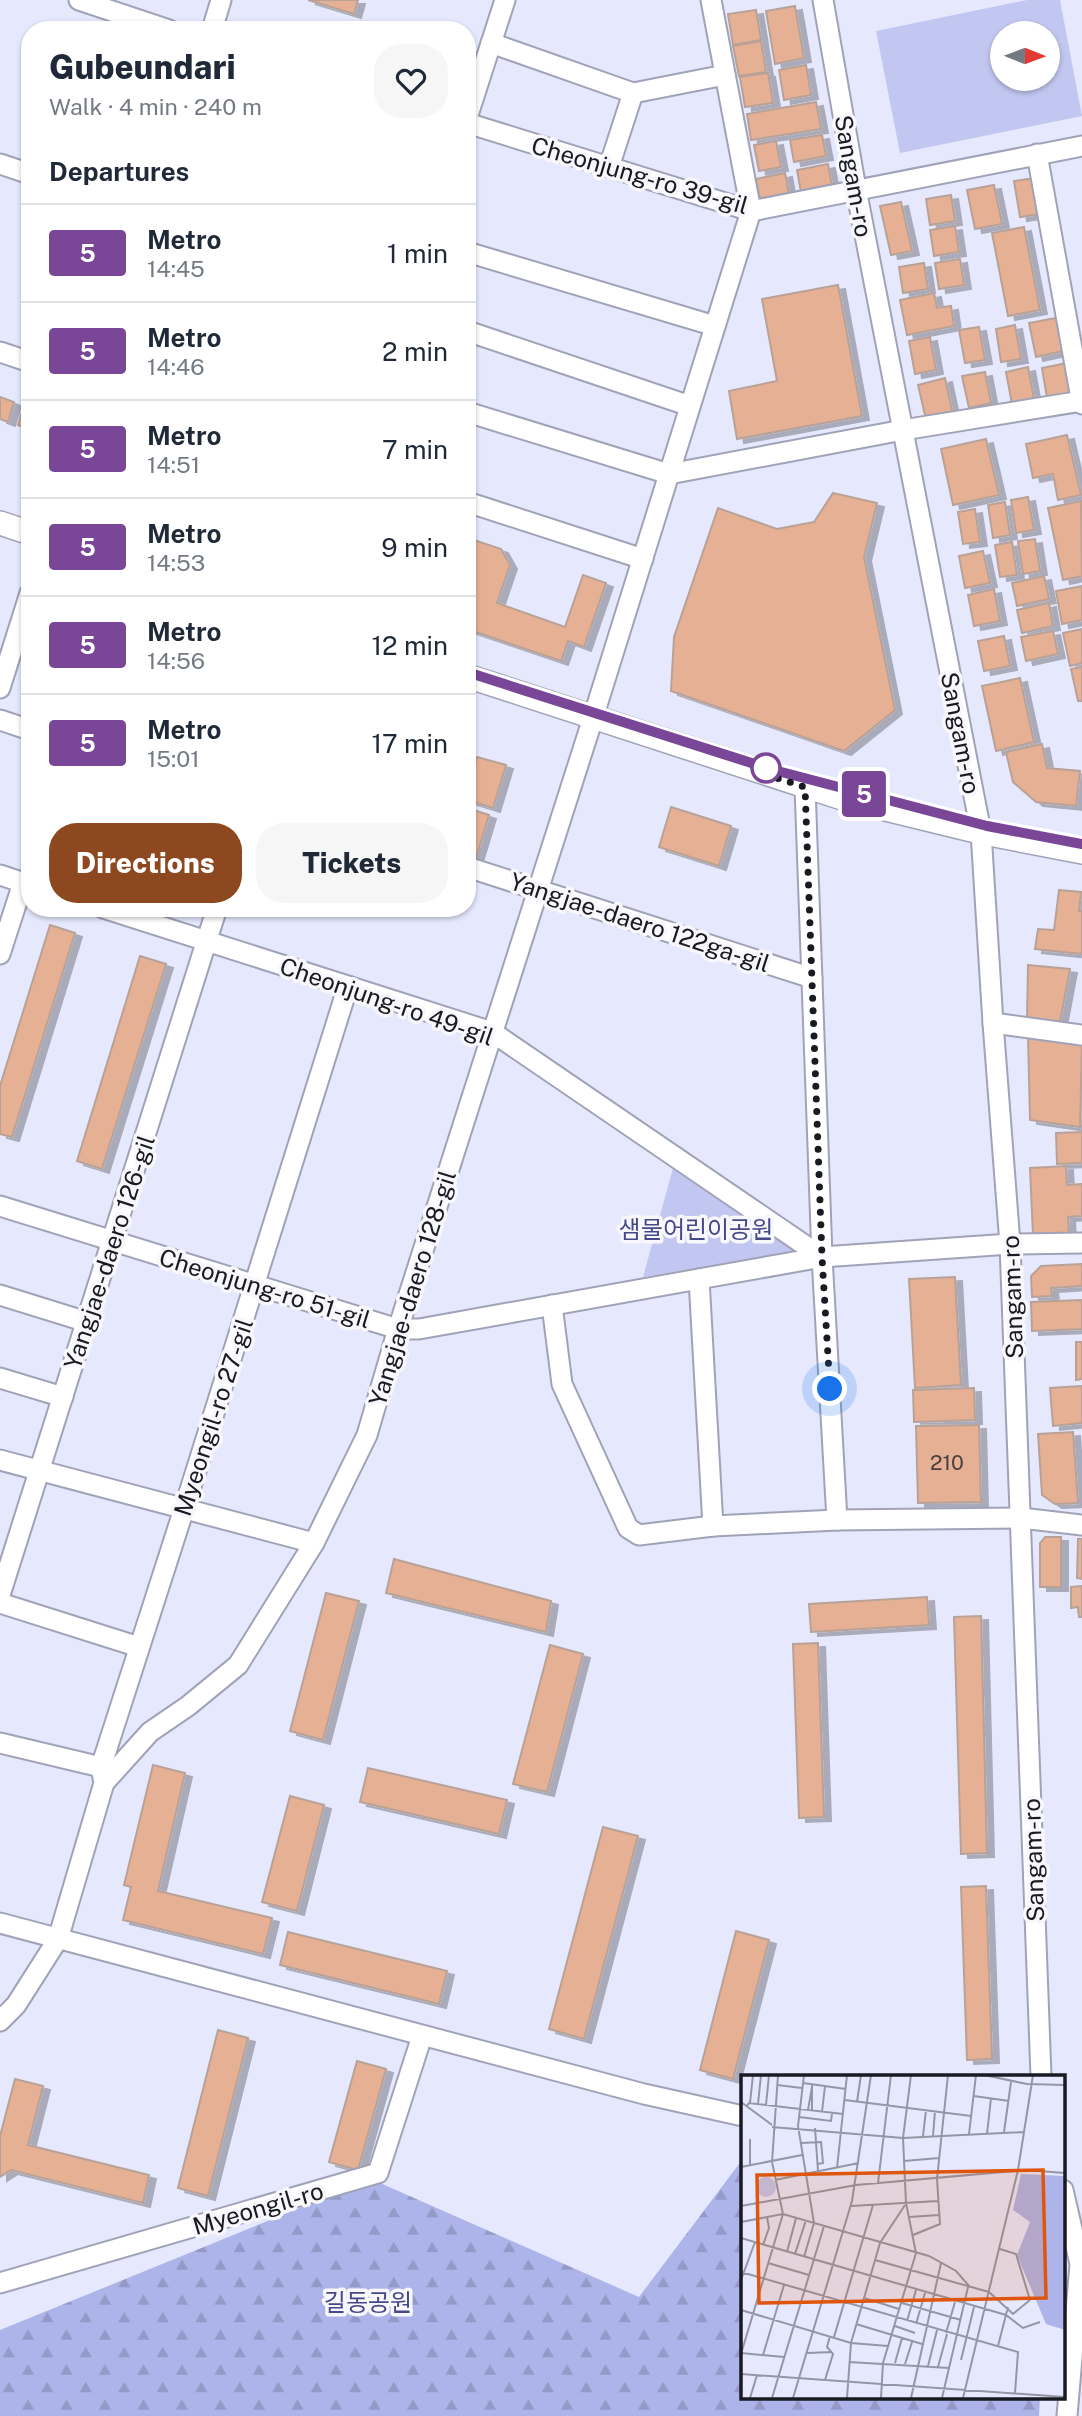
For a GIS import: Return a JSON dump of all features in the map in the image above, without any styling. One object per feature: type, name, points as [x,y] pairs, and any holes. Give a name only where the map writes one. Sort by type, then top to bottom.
[{"type":"main road","points":[[0,523],[21,530]]},
{"type":"main road","points":[[476,679],[845,799],[981,832],[1082,852]]},
{"type":"street","points":[[79,0],[142,21]]},
{"type":"street","points":[[215,21],[221,0]]},
{"type":"street","points":[[476,92],[505,0]]},
{"type":"street","points":[[711,0],[751,211]]},
{"type":"street","name":"Sangam-ro","points":[[823,0],[856,189],[981,832],[1010,1244],[1041,2075]]},
{"type":"street","points":[[491,43],[633,93],[725,75]]},
{"type":"street","points":[[609,167],[633,93]]},
{"type":"street","name":"Cheonjung-ro 39-gil","points":[[476,124],[751,211],[1082,145]]},
{"type":"street","points":[[476,415],[669,474],[903,430],[1082,402],[1037,154]]},
{"type":"street","points":[[0,164],[21,171]]},
{"type":"street","name":"Yangjae-daero 128-gil","points":[[102,1775],[150,1732],[188,1706],[238,1665],[314,1543],[367,1436],[398,1329],[751,211]]},
{"type":"street","points":[[476,255],[715,326]]},
{"type":"street","points":[[476,334],[691,405]]},
{"type":"street","points":[[0,352],[21,359]]},
{"type":"street","points":[[476,505],[643,559]]},
{"type":"street","points":[[0,688],[21,622]]},
{"type":"street","points":[[0,720],[21,727]]},
{"type":"street","points":[[805,787],[822,1257],[837,1520]]},
{"type":"street","name":"Yangjae-daero 122ga-gil","points":[[476,870],[812,978]]},
{"type":"street","points":[[0,876],[21,882]]},
{"type":"street","points":[[0,954],[21,900]]},
{"type":"street","name":"Cheonjung-ro 49-gil","points":[[131,917],[492,1032],[822,1257]]},
{"type":"street","name":"Yangjae-daero 126-gil","points":[[0,1595],[6,1558],[40,1471],[214,917]]},
{"type":"street","name":"Myeongil-ro 27-gil","points":[[58,1939],[139,1647],[348,986]]},
{"type":"street","points":[[993,1023],[1082,1035]]},
{"type":"street","name":"Cheonjung-ro 51-gil","points":[[0,1206],[398,1329],[419,1329],[822,1257],[1010,1244],[1082,1243]]},
{"type":"street","points":[[699,1279],[713,1526]]},
{"type":"street","points":[[0,1295],[87,1322]]},
{"type":"street","points":[[552,1306],[562,1384],[628,1528],[639,1535],[713,1526],[837,1520],[1021,1518],[1082,1525]]},
{"type":"street","points":[[0,1378],[63,1397]]},
{"type":"street","points":[[0,1460],[314,1543]]},
{"type":"street","points":[[0,1603],[139,1647]]},
{"type":"street","points":[[0,1743],[102,1775]]},
{"type":"street","points":[[0,1923],[644,2094],[741,2116]]},
{"type":"street","points":[[0,2021],[16,2005],[58,1939]]},
{"type":"street","name":"Myeongil-ro","points":[[0,2283],[378,2173],[422,2036]]},
{"type":"street","points":[[1068,2193],[1080,2264],[1068,2416]]},
{"type":"green space","points":[[1027,0],[1060,0],[1082,116],[900,153],[876,31]]},
{"type":"green space","name":"샘물어린이공원","points":[[673,1168],[801,1251],[643,1277]]},
{"type":"green space","name":"길동공원","points":[[741,2161],[741,2398],[1040,2398],[1039,2416],[0,2416],[0,2330],[371,2179],[639,2297]]},
{"type":"building","points":[[308,0],[358,0],[354,14]]},
{"type":"building","points":[[795,6],[804,58],[775,64],[766,11]]},
{"type":"building","points":[[756,10],[761,40],[733,45],[728,14]]},
{"type":"building","points":[[761,41],[766,72],[739,76],[733,46]]},
{"type":"building","points":[[806,65],[811,95],[784,100],[779,70]]},
{"type":"building","points":[[768,73],[773,103],[745,107],[740,77]]},
{"type":"building","points":[[816,102],[821,129],[751,140],[747,114]]},
{"type":"building","points":[[822,135],[826,156],[794,162],[790,140]]},
{"type":"building","points":[[776,141],[781,167],[759,171],[754,145]]},
{"type":"building","points":[[828,164],[832,186],[801,192],[797,170]]},
{"type":"building","points":[[785,173],[790,199],[766,204],[760,199],[756,179]]},
{"type":"building","points":[[1035,178],[1040,214],[1020,217],[1014,181]]},
{"type":"building","points":[[994,185],[1002,224],[975,229],[967,190]]},
{"type":"building","points":[[951,195],[955,221],[930,225],[926,199]]},
{"type":"building","points":[[901,202],[912,251],[891,255],[880,206]]},
{"type":"building","points":[[955,226],[959,252],[934,256],[930,230]]},
{"type":"building","points":[[1024,227],[1040,310],[1008,316],[992,233]]},
{"type":"building","points":[[960,259],[964,285],[939,289],[935,263]]},
{"type":"building","points":[[924,263],[928,289],[903,293],[899,267]]},
{"type":"building","points":[[838,285],[862,416],[737,439],[729,391],[777,381],[762,299]]},
{"type":"building","points":[[934,293],[937,308],[951,306],[954,326],[907,335],[900,300]]},
{"type":"building","points":[[1056,318],[1063,351],[1036,357],[1029,323]]},
{"type":"building","points":[[1015,325],[1021,359],[1001,362],[996,329]]},
{"type":"building","points":[[979,327],[985,360],[965,363],[959,330]]},
{"type":"building","points":[[930,337],[936,370],[915,374],[909,341]]},
{"type":"building","points":[[1067,363],[1072,394],[1047,398],[1042,368]]},
{"type":"building","points":[[1028,367],[1034,399],[1012,404],[1006,372]]},
{"type":"building","points":[[985,372],[991,403],[969,408],[962,376]]},
{"type":"building","points":[[945,378],[953,415],[933,420],[925,415],[918,385]]},
{"type":"building","points":[[0,397],[14,402],[8,422],[0,419]]},
{"type":"building","points":[[1067,435],[1081,495],[1058,500],[1053,474],[1033,478],[1026,444]]},
{"type":"building","points":[[986,439],[999,495],[953,505],[941,449]]},
{"type":"building","points":[[833,493],[877,503],[864,557],[895,710],[844,751],[671,691],[674,637],[718,508],[777,529],[814,522]]},
{"type":"building","points":[[1028,497],[1034,530],[1016,533],[1011,500]]},
{"type":"building","points":[[1081,501],[1082,576],[1063,580],[1048,508]]},
{"type":"building","points":[[1005,502],[1010,535],[993,538],[988,505]]},
{"type":"building","points":[[975,509],[980,542],[963,544],[958,512]]},
{"type":"building","points":[[1035,539],[1040,571],[1023,574],[1018,541]]},
{"type":"building","points":[[476,541],[501,549],[510,565],[497,603],[565,627],[583,575],[606,583],[584,647],[568,641],[561,661],[476,632]]},
{"type":"building","points":[[1012,542],[1017,575],[1000,577],[995,545]]},
{"type":"building","points":[[983,551],[990,583],[965,588],[959,556]]},
{"type":"building","points":[[1044,576],[1049,599],[1017,606],[1012,583]]},
{"type":"building","points":[[1082,586],[1082,620],[1062,624],[1056,591]]},
{"type":"building","points":[[994,589],[1000,621],[974,626],[968,595]]},
{"type":"building","points":[[1049,603],[1053,626],[1022,633],[1017,610]]},
{"type":"building","points":[[1082,629],[1082,663],[1070,666],[1063,633]]},
{"type":"building","points":[[1053,631],[1058,654],[1026,661],[1021,637]]},
{"type":"building","points":[[1004,636],[1010,666],[984,671],[978,641]]},
{"type":"building","points":[[1082,667],[1082,701],[1078,701],[1071,669]]},
{"type":"building","points":[[1020,678],[1034,742],[996,751],[982,686]]},
{"type":"building","points":[[1042,744],[1047,768],[1080,771],[1076,806],[1036,802],[1013,782],[1006,752]]},
{"type":"building","points":[[477,757],[506,765],[493,808],[476,803]]},
{"type":"building","points":[[671,807],[731,826],[719,866],[659,847]]},
{"type":"building","points":[[476,811],[489,815],[476,858]]},
{"type":"building","points":[[1059,890],[1081,892],[1079,911],[1082,911],[1082,954],[1035,949],[1038,929],[1054,930]]},
{"type":"building","points":[[50,925],[75,933],[12,1137],[0,1134],[0,1086]]},
{"type":"building","points":[[140,956],[166,964],[102,1169],[77,1161]]},
{"type":"building","points":[[1028,965],[1070,969],[1060,1022],[1027,1019]]},
{"type":"building","points":[[1028,1037],[1082,1043],[1080,1127],[1030,1120]]},
{"type":"building","points":[[1082,1132],[1082,1163],[1057,1164],[1056,1133]]},
{"type":"building","points":[[1066,1166],[1067,1185],[1082,1184],[1082,1216],[1068,1217],[1069,1234],[1033,1236],[1030,1168]]},
{"type":"building","points":[[1082,1264],[1082,1286],[1051,1288],[1052,1296],[1032,1297],[1031,1276],[1041,1266]]},
{"type":"building","points":[[955,1277],[961,1385],[915,1388],[909,1279]]},
{"type":"building","points":[[1082,1300],[1082,1329],[1032,1331],[1031,1302]]},
{"type":"building","points":[[1076,1342],[1082,1342],[1082,1379],[1076,1380]]},
{"type":"building","points":[[1082,1386],[1082,1423],[1053,1426],[1050,1388]]},
{"type":"building","points":[[974,1388],[975,1420],[914,1422],[913,1390]]},
{"type":"building","points":[[979,1425],[981,1502],[918,1503],[916,1426]]},
{"type":"building","points":[[1073,1432],[1078,1503],[1055,1504],[1042,1495],[1038,1434]]},
{"type":"building","points":[[1045,1537],[1061,1537],[1061,1587],[1040,1587],[1040,1543]]},
{"type":"building","points":[[1078,1539],[1082,1539],[1082,1579],[1077,1578]]},
{"type":"building","points":[[394,1559],[551,1601],[546,1632],[386,1593]]},
{"type":"building","points":[[1082,1586],[1082,1617],[1079,1617],[1078,1607],[1071,1608],[1071,1587]]},
{"type":"building","points":[[326,1593],[359,1601],[323,1740],[290,1731]]},
{"type":"building","points":[[927,1597],[929,1625],[811,1632],[809,1604]]},
{"type":"building","points":[[981,1616],[987,1853],[961,1854],[954,1617]]},
{"type":"building","points":[[818,1643],[824,1817],[799,1818],[793,1644]]},
{"type":"building","points":[[550,1645],[583,1654],[547,1792],[513,1784]]},
{"type":"building","points":[[153,1765],[185,1773],[158,1891],[272,1918],[263,1954],[123,1920],[131,1887],[124,1885]]},
{"type":"building","points":[[368,1768],[507,1800],[499,1834],[360,1802]]},
{"type":"building","points":[[290,1796],[324,1805],[297,1911],[262,1902]]},
{"type":"building","points":[[603,1827],[638,1836],[584,2039],[549,2029]]},
{"type":"building","points":[[986,1886],[992,2059],[967,2060],[961,1887]]},
{"type":"building","points":[[736,1931],[769,1940],[733,2079],[700,2070]]},
{"type":"building","points":[[288,1932],[447,1971],[439,2004],[280,1965]]},
{"type":"building","points":[[218,2030],[248,2038],[208,2196],[178,2188]]},
{"type":"building","points":[[357,2061],[386,2069],[358,2170],[329,2162]]},
{"type":"building","points":[[15,2079],[43,2086],[28,2145],[149,2175],[143,2203],[11,2170],[0,2177],[0,2136]]},
{"type":"metro line","name":"5","points":[[476,675],[770,769],[987,826],[1082,844]]},
{"type":"route","points":[[766,768],[761,773],[805,787],[822,1257],[830,1389]]}]
